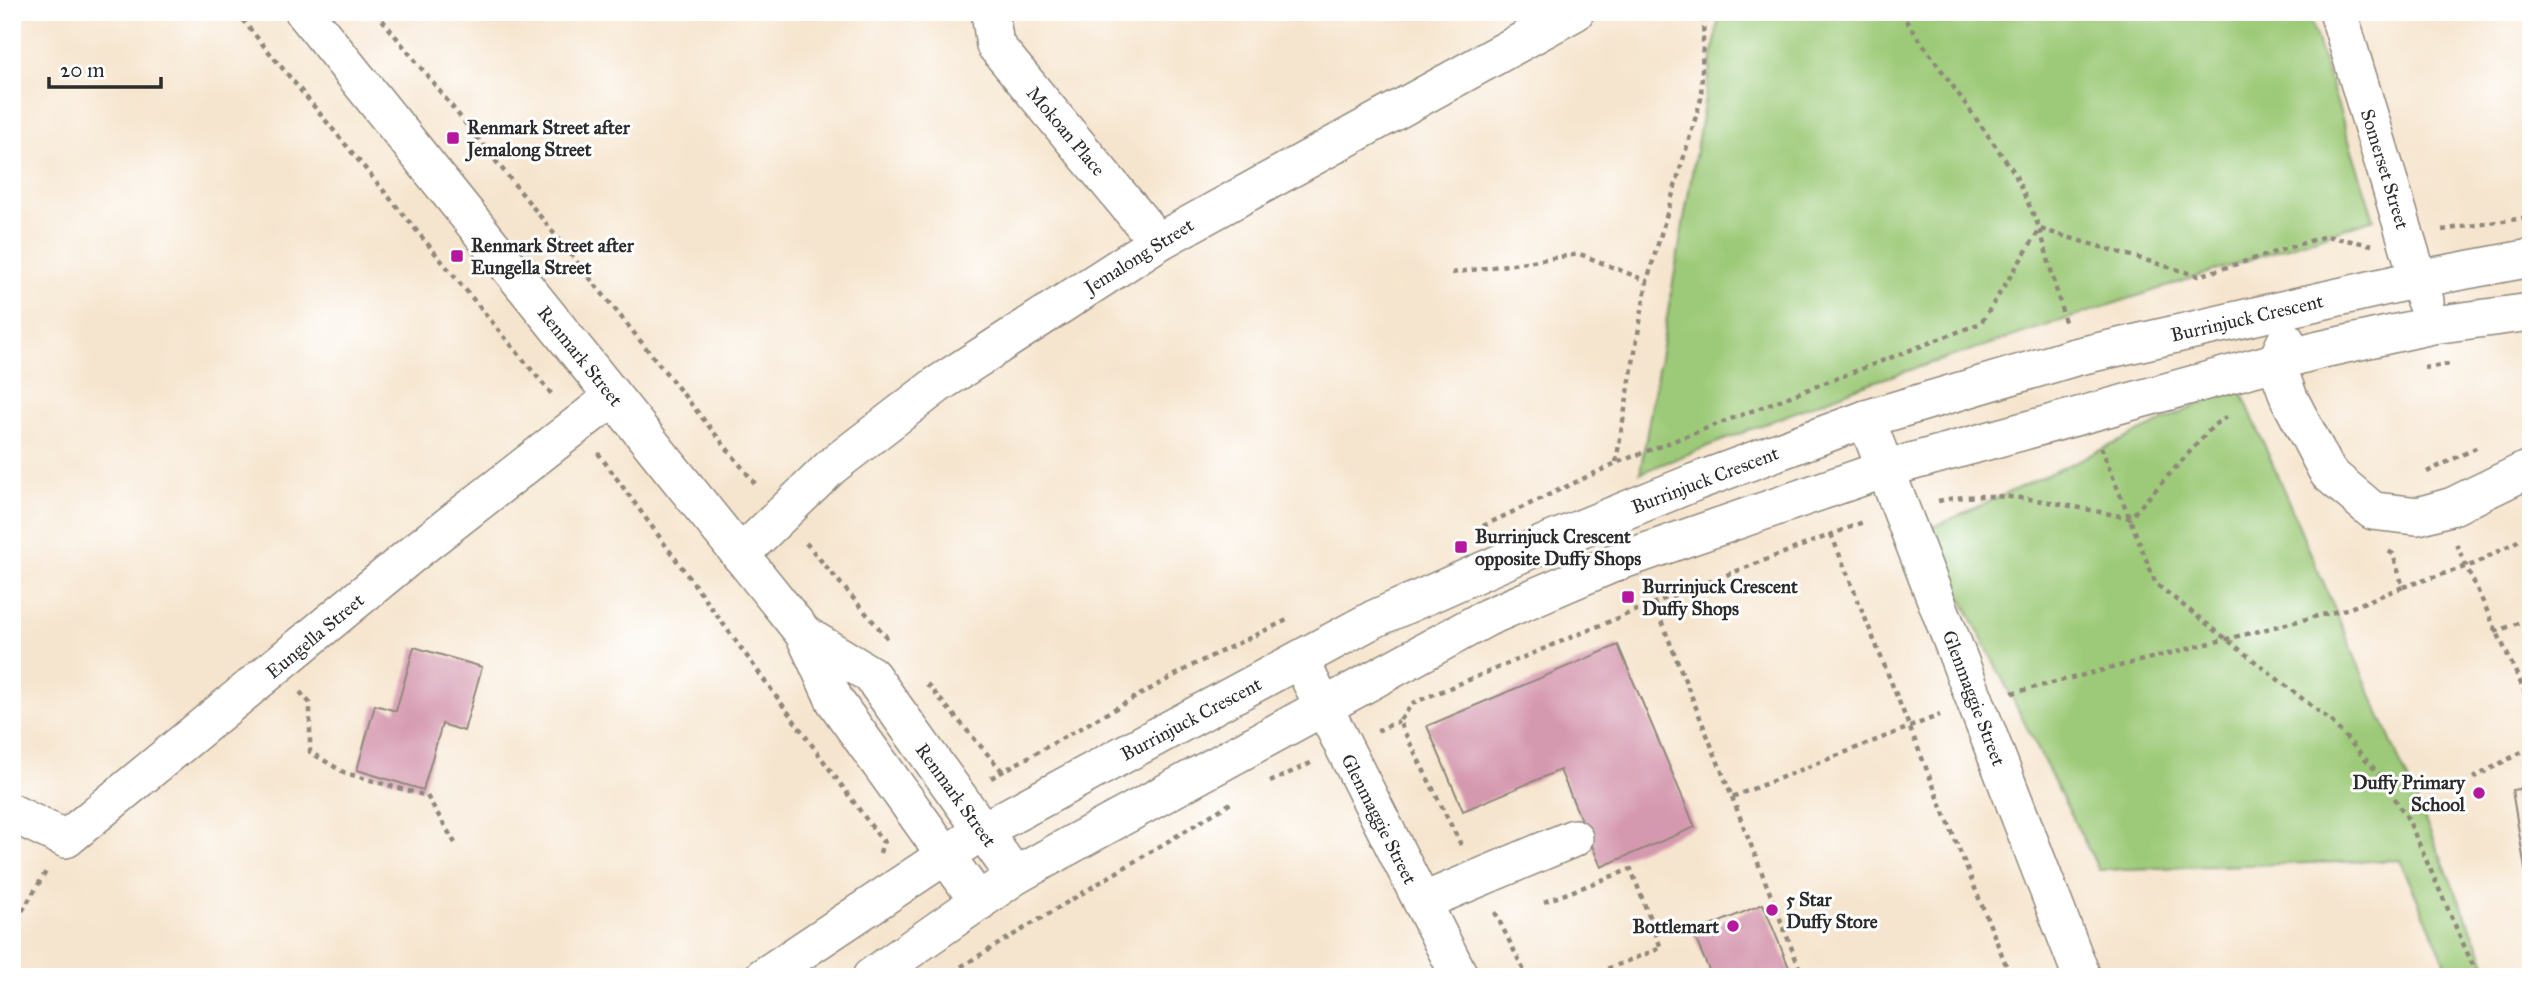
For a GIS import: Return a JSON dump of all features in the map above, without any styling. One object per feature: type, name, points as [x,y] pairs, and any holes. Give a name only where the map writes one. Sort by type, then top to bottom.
[{"type":"street","name":"Renmark Street","points":[[304,12],[804,634],[835,701],[979,902]]},
{"type":"street","name":"Mokoan Place","points":[[990,12],[995,45],[1158,242]]},
{"type":"street","name":"Jemalong Street","points":[[740,555],[832,466],[937,385],[1158,242],[1575,12]]},
{"type":"street","name":"Somerset Street","points":[[2338,12],[2433,325]]},
{"type":"street","name":"Burrinjuck Crescent","points":[[771,975],[982,831],[1374,619],[1548,542],[1695,482],[1866,419],[2075,358],[2418,279],[2531,258]]},
{"type":"street","points":[[2304,304],[2276,362],[2289,398],[2328,473],[2373,511],[2418,516],[2441,509],[2531,468]]},
{"type":"street","points":[[871,977],[1015,876],[1488,617],[1614,563],[1885,469],[2276,362],[2433,325],[2531,312]]},
{"type":"street","name":"Eungella Street","points":[[66,839],[416,551],[613,397]]},
{"type":"street","name":"Glenmaggie Street","points":[[1866,419],[2082,977]]},
{"type":"street","name":"Renmark Street","points":[[804,634],[871,676],[1015,876]]},
{"type":"street","name":"Glenmaggie Street","points":[[1300,660],[1322,709],[1460,977]]},
{"type":"street","points":[[12,813],[66,839]]},
{"type":"street","points":[[1422,902],[1574,838]]},
{"type":"path","points":[[376,12],[759,488]]},
{"type":"path","points":[[1704,12],[1700,99],[1647,281],[1616,463],[1981,323],[2040,229]]},
{"type":"path","points":[[1900,12],[2014,172],[2040,229],[2066,326]]},
{"type":"path","points":[[2040,229],[2199,276],[2326,236],[2368,246],[2405,235],[2531,217]]},
{"type":"path","points":[[1452,273],[1580,254],[1647,281]]},
{"type":"path","points":[[2421,369],[2459,362]]},
{"type":"path","points":[[2130,518],[2214,425],[2230,415],[2289,398]]},
{"type":"path","points":[[2098,440],[2156,584],[2331,721],[2379,774],[2407,819],[2478,977]]},
{"type":"path","points":[[2480,446],[2426,473],[2495,632],[2529,695],[2531,705]]},
{"type":"path","points":[[1527,977],[1399,721],[1413,703],[1654,603],[1900,509],[1960,496],[2011,495],[2130,518]]},
{"type":"path","points":[[1831,534],[2011,977]]},
{"type":"path","points":[[1732,797],[1909,726],[1976,703],[2222,638],[2350,608],[2403,587],[2466,567],[2531,534]]},
{"type":"path","points":[[2383,547],[2393,554],[2403,587]]},
{"type":"path","points":[[1654,603],[1803,977]]},
{"type":"path","points":[[958,797],[1195,664],[1301,614]]},
{"type":"path","points":[[2495,632],[2531,618]]},
{"type":"path","points":[[278,667],[310,703],[310,752],[345,773],[427,796],[455,843]]},
{"type":"path","points":[[2473,778],[2531,747]]},
{"type":"path","points":[[944,977],[1242,796]]},
{"type":"path","points":[[883,842],[920,819]]},
{"type":"path","points":[[12,928],[66,839]]},
{"type":"path","points":[[1544,902],[1631,869],[1661,948],[1586,977]]},
{"type":"green space","points":[[1720,12],[2308,12],[2374,219],[1864,385],[1640,473]]},
{"type":"green space","points":[[2239,386],[2492,977],[2452,977],[2400,860],[2099,870],[1927,530]]},
{"type":"building","points":[[1618,645],[1695,827],[1601,867],[1560,770],[1463,811],[1427,726]]},
{"type":"building","points":[[414,647],[482,667],[464,731],[442,724],[423,790],[357,770],[375,705],[396,711]]},
{"type":"building","points":[[2531,787],[2531,893],[2529,893],[2512,790]]},
{"type":"building","points":[[1763,904],[1793,977],[1712,977],[1693,933]]},
{"type":"place","name":"Renmark Street after Jemalong Street","points":[[453,138]]},
{"type":"place","name":"Renmark Street after Eungella Street","points":[[457,256]]},
{"type":"place","name":"Burrinjuck Crescent opposite Duffy Shops","points":[[1461,547]]},
{"type":"place","name":"Burrinjuck Crescent Duffy Shops","points":[[1628,597]]},
{"type":"place","name":"Duffy Primary School","points":[[2479,793]]},
{"type":"place","name":"5 Star Duffy Store","points":[[1772,910]]},
{"type":"place","name":"Bottlemart","points":[[1733,926]]}]
